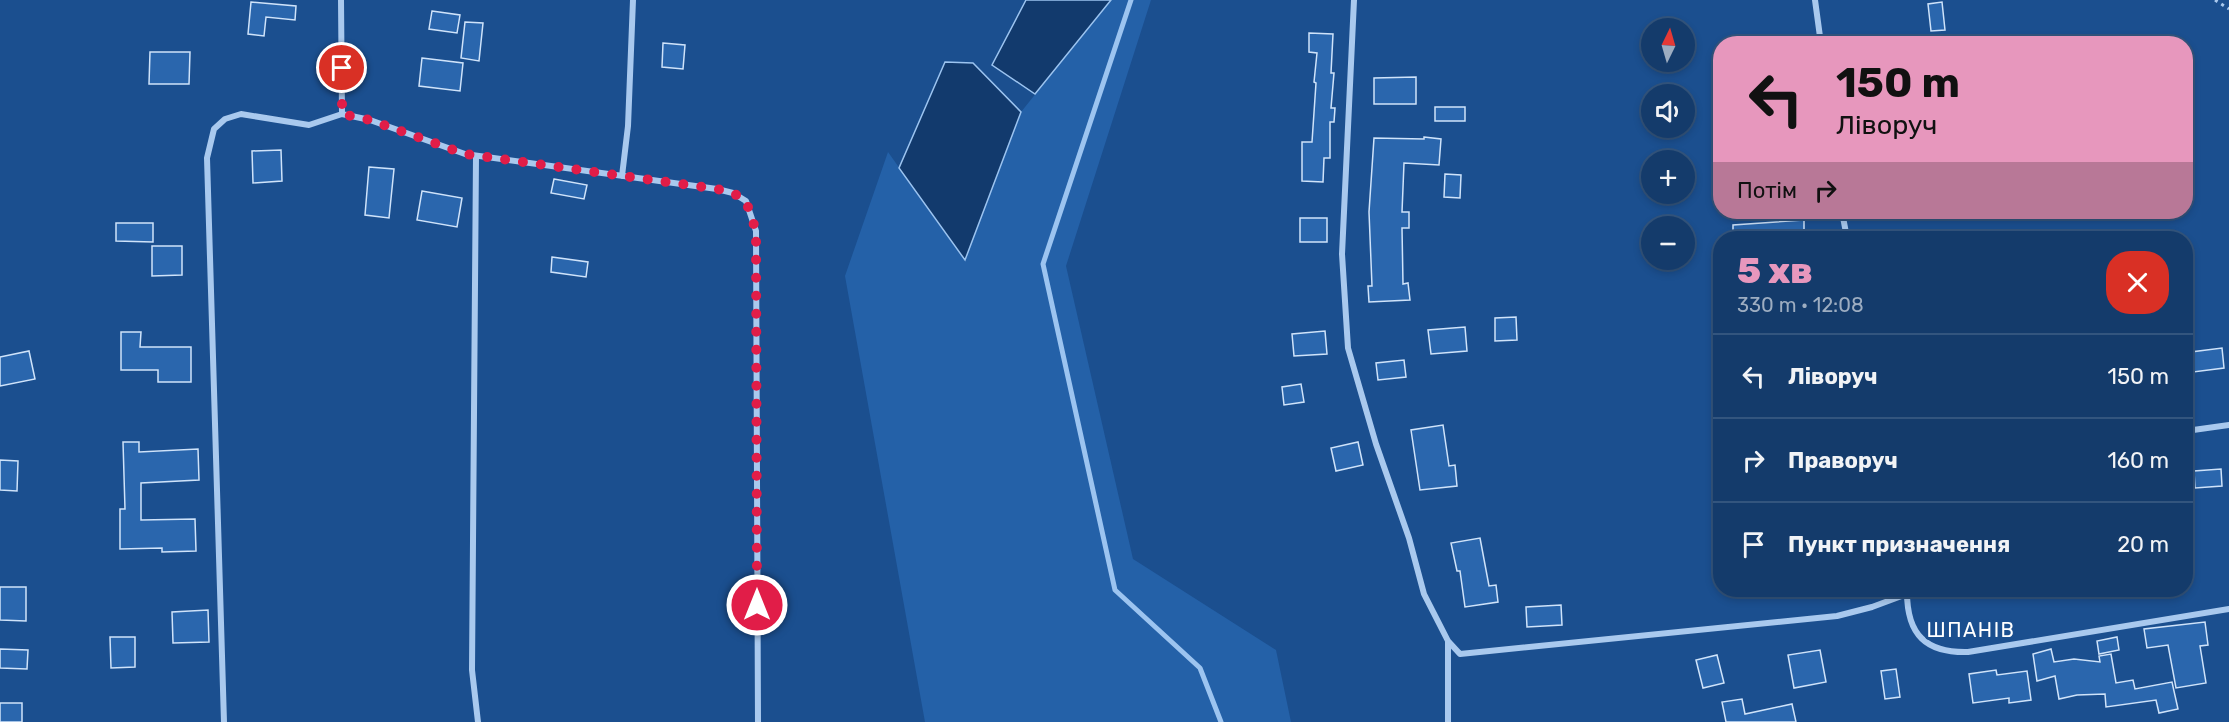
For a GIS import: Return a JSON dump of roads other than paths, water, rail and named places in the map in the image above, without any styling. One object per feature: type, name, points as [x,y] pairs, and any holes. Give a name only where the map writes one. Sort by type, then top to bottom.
[{"type":"street","points":[[341,0],[342,114]]},
{"type":"street","points":[[622,176],[628,126],[633,0]]},
{"type":"street","points":[[1354,0],[1342,255],[1348,348],[1376,444],[1409,538],[1424,594],[1448,641],[1460,654],[1837,616],[1872,607],[1895,597]]},
{"type":"street","points":[[1815,0],[1820,36]]},
{"type":"street","points":[[224,722],[209,150],[214,129],[225,119],[241,114],[309,125],[342,114],[370,120],[476,156],[733,193],[746,201],[753,215],[756,243],[758,722]]},
{"type":"street","points":[[476,156],[472,670],[478,722]]},
{"type":"street","points":[[2193,430],[2229,425]]},
{"type":"street","points":[[1907,597],[1907,607],[1919,638],[1929,646],[1948,652],[1968,652],[2229,609]]},
{"type":"street","points":[[1448,641],[1448,722]]},
{"type":"waterway","points":[[1131,0],[1043,264],[1115,590],[1200,668],[1221,722]]},
{"type":"district","name":"ШПАНІВ","points":[[1971,630]]}]
